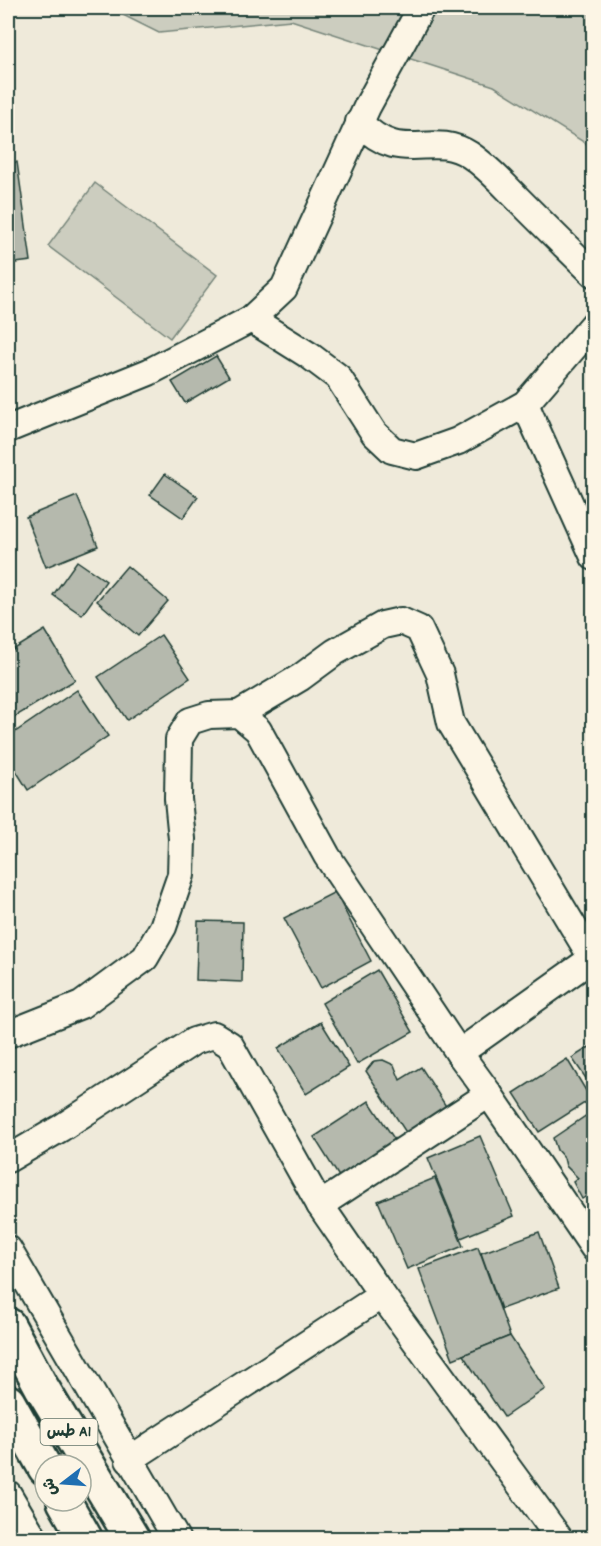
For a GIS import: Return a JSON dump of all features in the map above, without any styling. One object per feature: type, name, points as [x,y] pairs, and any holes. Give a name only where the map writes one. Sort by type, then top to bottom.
[{"type":"highway","name":"طس A1","points":[[8,1325],[41,1386],[132,1539]]},
{"type":"highway","points":[[8,1402],[37,1453]]},
{"type":"highway","points":[[71,1513],[85,1539]]},
{"type":"street","points":[[8,429],[149,372],[251,319],[284,288],[360,122],[421,8]]},
{"type":"street","points":[[360,122],[377,138],[399,147],[445,145],[471,156],[498,179],[594,274]]},
{"type":"street","points":[[251,319],[310,356],[338,377],[374,433],[392,450],[416,456],[458,441],[525,404],[594,324]]},
{"type":"street","points":[[525,404],[594,556]]},
{"type":"street","points":[[8,1034],[81,1005],[145,958],[163,927],[181,875],[182,839],[178,799],[179,739],[190,721],[209,715],[239,714],[293,682],[335,652],[383,625],[401,621],[419,629],[440,674],[451,723],[593,959],[459,1053]]},
{"type":"street","points":[[239,714],[258,730],[327,856],[459,1053],[594,1248]]},
{"type":"street","points":[[8,1159],[61,1128],[194,1041],[214,1035],[230,1045],[320,1205],[382,1295],[559,1539]]},
{"type":"street","points":[[320,1205],[489,1094]]},
{"type":"street","points":[[8,1249],[176,1539]]},
{"type":"street","points":[[129,1460],[382,1295]]},
{"type":"street","points":[[8,1494],[34,1539]]},
{"type":"shaded area","points":[[109,8],[593,8],[593,148],[494,86],[291,20],[159,33]]},
{"type":"shaded area","points":[[95,183],[217,275],[170,338],[48,246]]},
{"type":"building","points":[[17,162],[31,261],[8,264],[8,163]]},
{"type":"building","points":[[216,356],[229,377],[185,403],[172,382]]},
{"type":"building","points":[[165,474],[198,497],[183,518],[150,495]]},
{"type":"building","points":[[77,496],[98,546],[46,567],[26,517]]},
{"type":"building","points":[[77,561],[106,581],[82,615],[53,595]]},
{"type":"building","points":[[127,566],[168,601],[138,636],[97,601]]},
{"type":"building","points":[[45,630],[75,680],[8,721],[8,653]]},
{"type":"building","points":[[161,635],[190,678],[127,720],[98,677]]},
{"type":"building","points":[[77,690],[108,736],[28,790],[8,758],[8,737]]},
{"type":"building","points":[[335,892],[371,961],[321,988],[284,918]]},
{"type":"building","points":[[198,921],[243,922],[242,982],[196,980]]},
{"type":"building","points":[[377,970],[413,1032],[357,1064],[322,1003]]},
{"type":"building","points":[[321,1022],[349,1067],[306,1094],[278,1048]]},
{"type":"building","points":[[594,1044],[594,1090],[572,1058]]},
{"type":"building","points":[[567,1059],[591,1099],[539,1132],[514,1093]]},
{"type":"building","points":[[383,1060],[394,1065],[400,1080],[421,1067],[449,1111],[409,1137],[366,1071],[374,1061]]},
{"type":"building","points":[[369,1101],[399,1146],[343,1183],[314,1137]]},
{"type":"building","points":[[593,1111],[594,1191],[582,1199],[573,1182],[578,1178],[566,1166],[553,1138]]},
{"type":"building","points":[[480,1136],[514,1216],[461,1238],[428,1158]]},
{"type":"building","points":[[435,1178],[463,1246],[407,1269],[378,1201]]},
{"type":"building","points":[[539,1232],[559,1288],[501,1309],[481,1253]]},
{"type":"building","points":[[478,1247],[510,1336],[453,1359],[419,1269]]},
{"type":"building","points":[[510,1336],[545,1389],[504,1417],[463,1355]]}]
